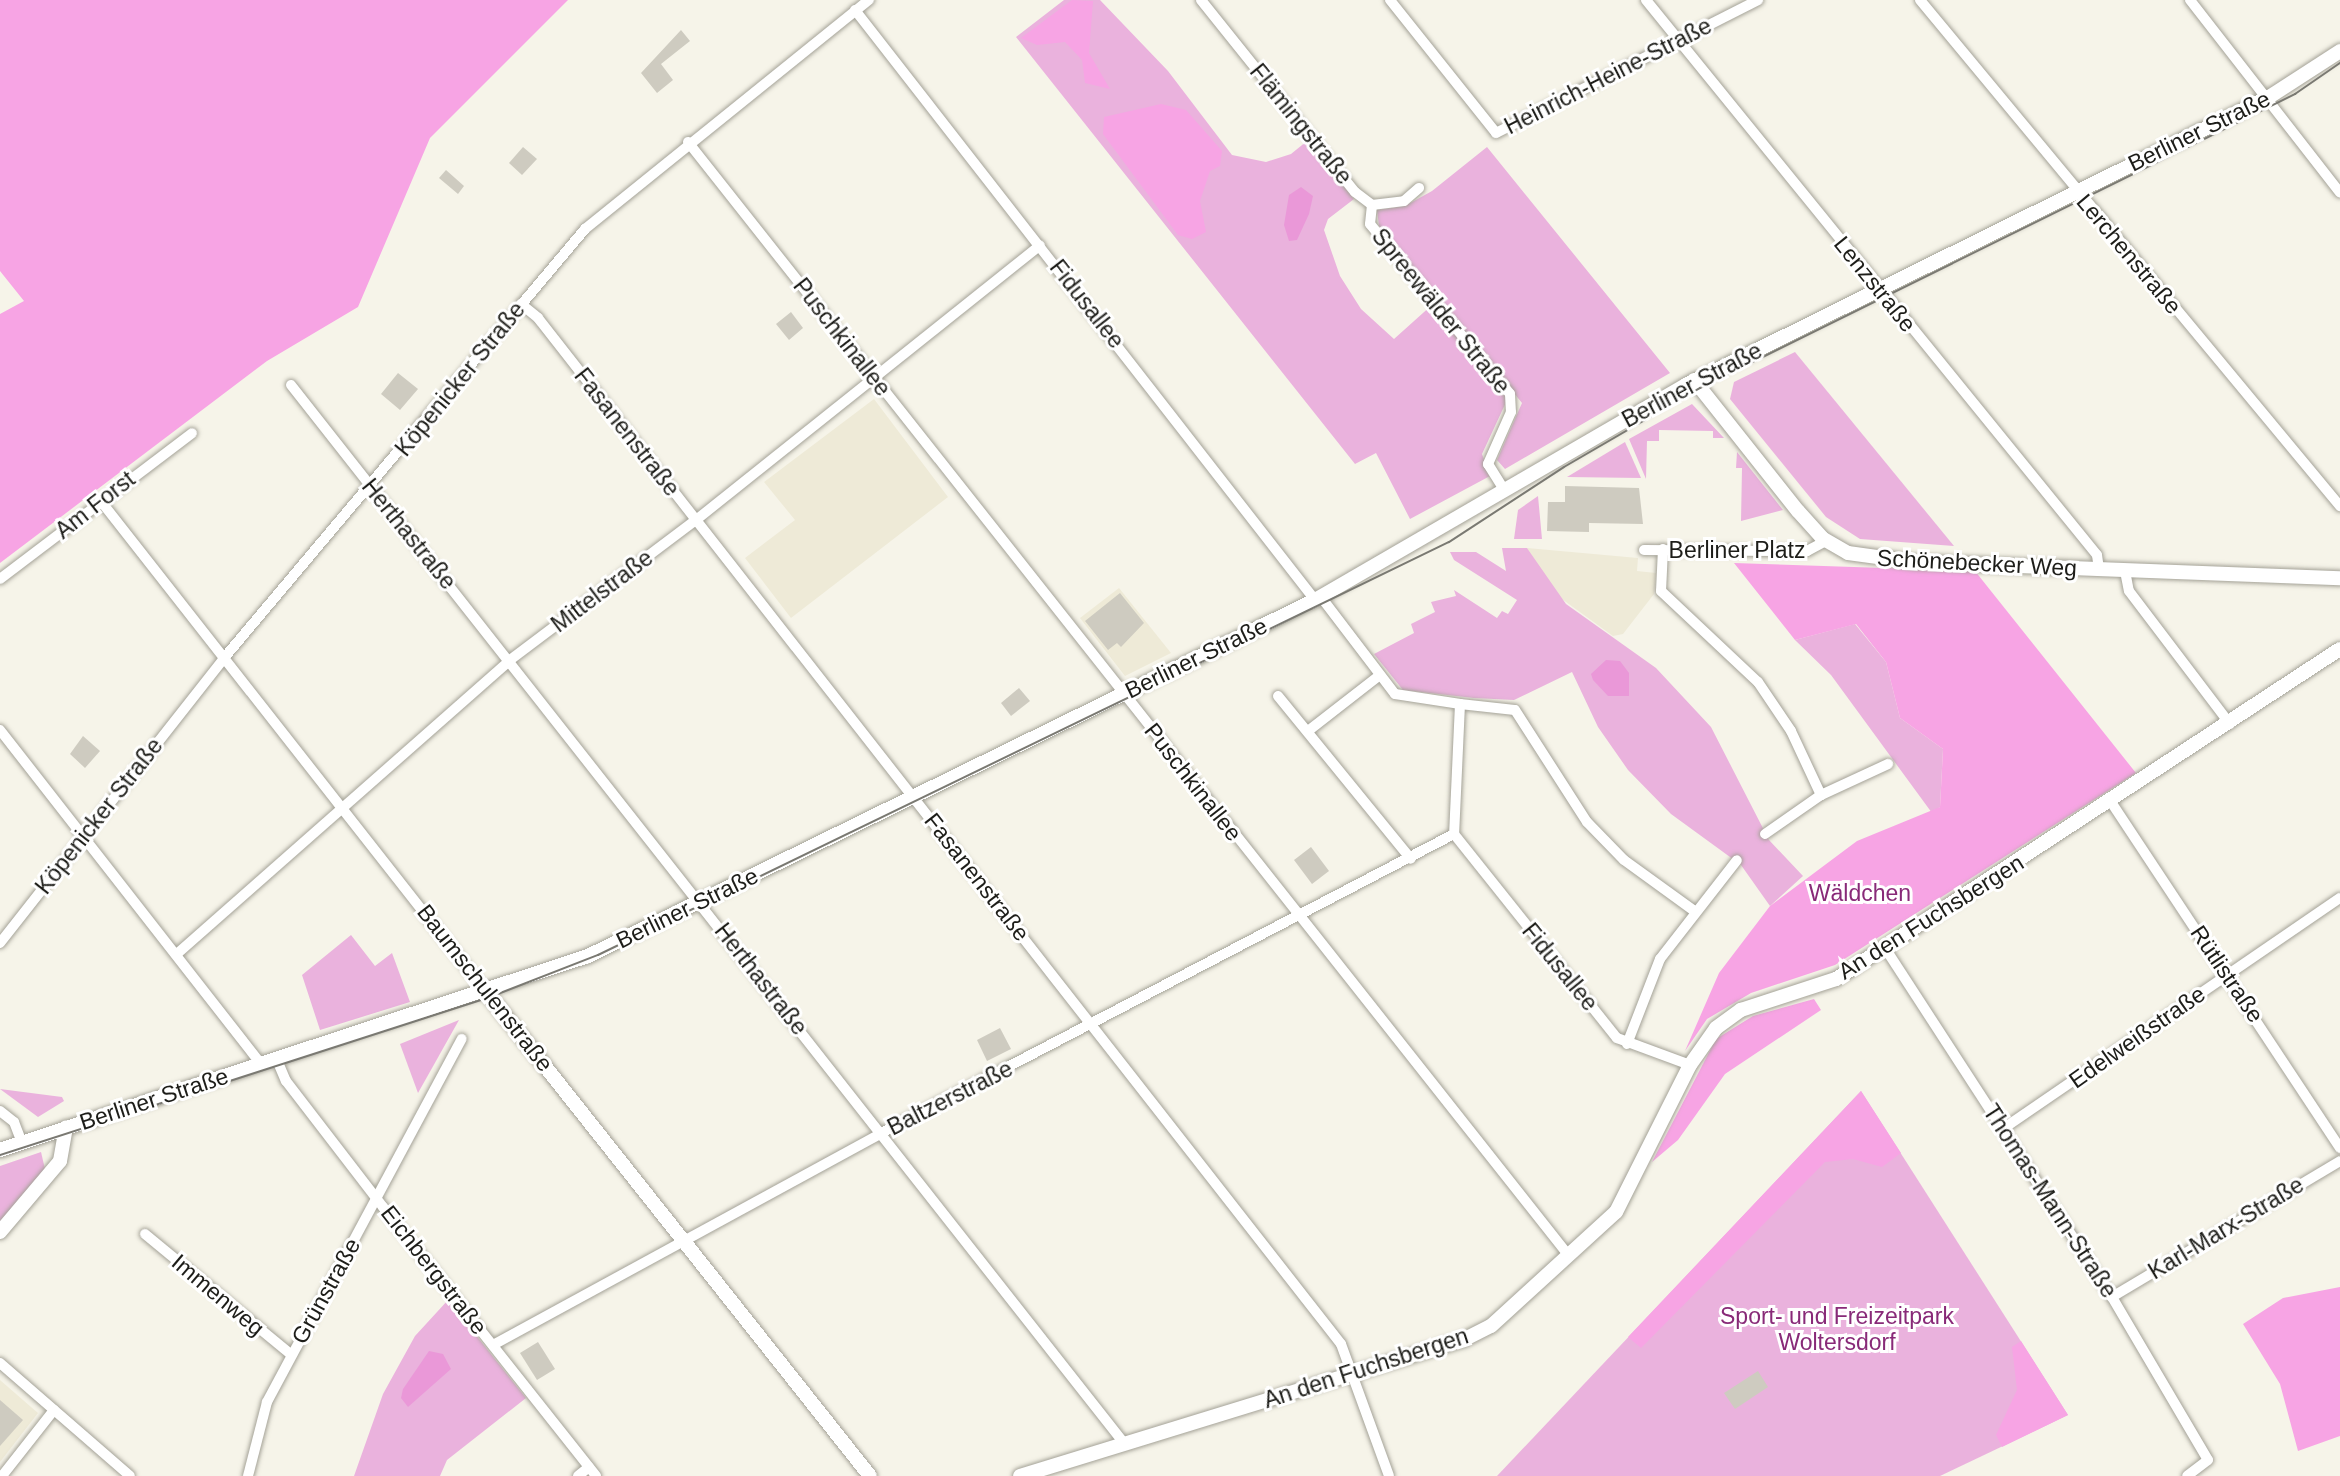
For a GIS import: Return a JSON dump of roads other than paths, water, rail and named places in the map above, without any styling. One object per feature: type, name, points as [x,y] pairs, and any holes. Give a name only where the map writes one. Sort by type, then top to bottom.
[{"type":"street","name":"Köpenicker Straße","points":[[0,943],[224,658],[521,304],[600,214],[869,0]]},
{"type":"street","name":"Flämingstraße","points":[[1202,0],[1355,191],[1372,205]]},
{"type":"street","name":"Heinrich-Heine-Straße","points":[[1390,0],[1496,133],[1758,0]]},
{"type":"street","name":"Lenzstraße","points":[[1646,0],[2097,555],[2099,569]]},
{"type":"street","name":"Lerchenstraße","points":[[1920,0],[2340,506]]},
{"type":"street","points":[[2190,0],[2269,97],[2288,130],[2340,193]]},
{"type":"street","name":"Fidusallee","points":[[855,10],[1380,675],[1404,699],[1516,710],[1587,822],[1624,860],[1693,910]]},
{"type":"street","name":"Berliner Straße","points":[[0,1150],[66,1135],[262,1065],[574,963],[1318,599],[1694,380],[2269,97],[2340,51]]},
{"type":"street","name":"Puschkinallee","points":[[688,142],[1569,1256]]},
{"type":"street","points":[[1372,205],[1404,201],[1419,188]]},
{"type":"street","name":"Spreewälder Straße","points":[[1372,205],[1370,224],[1510,394],[1511,412],[1488,464],[1505,491]]},
{"type":"street","name":"Mittelstraße","points":[[178,953],[510,660],[696,520],[872,375],[1040,245]]},
{"type":"street","name":"Fasanenstraße","points":[[521,304],[696,520],[1341,1344],[1389,1476]]},
{"type":"street","name":"Schönebecker Weg","points":[[1694,380],[1826,541],[1865,558],[2340,578]]},
{"type":"street","name":"Herthastraße","points":[[290,385],[883,1132],[1124,1443]]},
{"type":"street","name":"Am Forst","points":[[0,579],[100,500],[192,433]]},
{"type":"street","name":"Baumschulenstraße","points":[[100,500],[870,1476]]},
{"type":"street","name":"Berliner Platz","points":[[1644,550],[1807,551],[1826,541]]},
{"type":"street","points":[[1663,549],[1661,591],[1758,682],[1791,731],[1821,795]]},
{"type":"street","points":[[2124,570],[2129,591],[2230,724]]},
{"type":"street","name":"An den Fuchsbergen","points":[[1020,1476],[1350,1374],[1491,1326],[1616,1212],[1635,1182],[1690,1065],[1716,1028],[1741,1010],[1836,979],[2111,803],[2340,649]]},
{"type":"street","points":[[1308,731],[1380,675]]},
{"type":"street","points":[[1278,696],[1411,859],[1454,834],[1460,704]]},
{"type":"street","points":[[0,730],[81,837],[178,953],[262,1065]]},
{"type":"street","points":[[1765,834],[1821,795],[1888,764]]},
{"type":"street","name":"Rütlistraße","points":[[2111,803],[2340,1148]]},
{"type":"street","name":"Fidusallee","points":[[1454,834],[1627,1044]]},
{"type":"street","name":"Baltzerstraße","points":[[494,1345],[883,1132],[1411,859]]},
{"type":"street","points":[[1690,1065],[1627,1044],[1660,958],[1693,910],[1737,860]]},
{"type":"street","name":"Edelweißstraße","points":[[2004,1128],[2340,898]]},
{"type":"street","name":"Thomas-Mann-Straße","points":[[1885,948],[2112,1297],[2207,1460],[2187,1476]]},
{"type":"street","name":"Grünstraße","points":[[248,1476],[267,1402],[461,1039]]},
{"type":"street","name":"Eichbergstraße","points":[[277,1060],[286,1081],[593,1471]]},
{"type":"street","points":[[0,1111],[14,1122],[22,1143]]},
{"type":"street","points":[[0,1232],[57,1165],[66,1135]]},
{"type":"street","name":"Karl-Marx-Straße","points":[[2112,1297],[2340,1161]]},
{"type":"street","name":"Immenweg","points":[[145,1234],[292,1355]]},
{"type":"street","points":[[0,1363],[130,1476]]},
{"type":"street","points":[[2,1476],[54,1410]]},
{"type":"street","points":[[578,1476],[593,1471]]},
{"type":"tram line","points":[[0,1155],[490,997],[598,955],[1449,542],[1564,467],[1700,388],[2295,94],[2340,63]]},
{"type":"park label","name":"Wäldchen","points":[[1860,893]]},
{"type":"park label","name":"Sport- und Freizeitpark Woltersdorf","points":[[1837,1329]]}]
